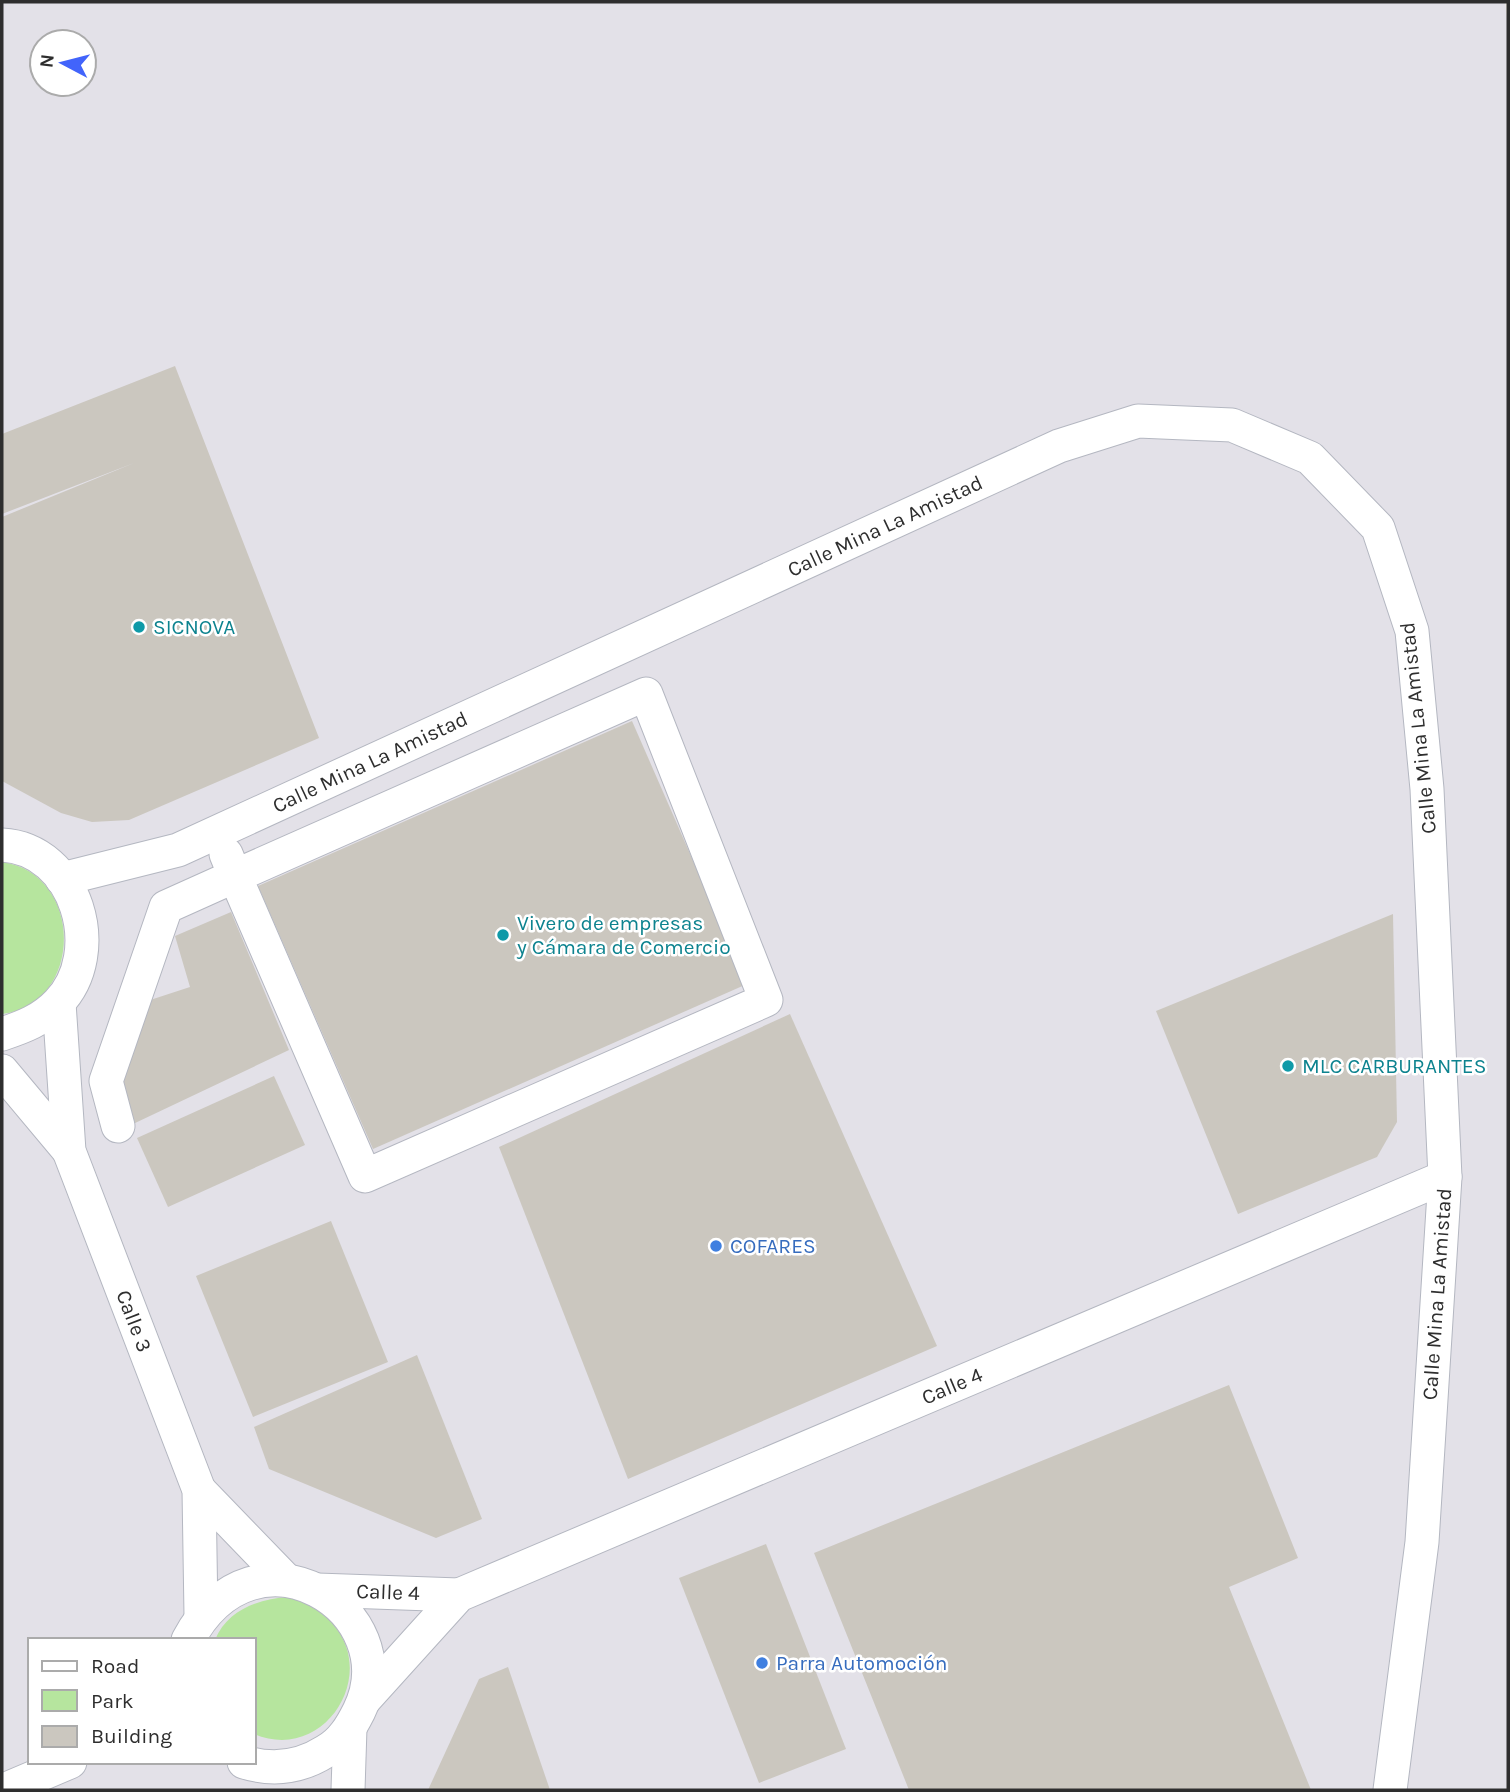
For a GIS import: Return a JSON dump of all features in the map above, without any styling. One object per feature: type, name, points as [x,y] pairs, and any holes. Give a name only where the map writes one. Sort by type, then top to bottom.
[{"type":"street","name":"Calle Mina La Amistad","points":[[62,879],[178,850],[1059,446],[1138,421],[1232,425],[1311,458],[1378,528],[1412,631],[1427,789],[1445,1177],[1422,1542],[1390,1790]]},
{"type":"street","points":[[118,1126],[106,1081],[166,907],[235,876],[646,694],[766,1000],[365,1176],[235,876],[217,833]]},
{"type":"street","points":[[2,1034],[33,1024],[59,1003],[74,981],[82,955],[83,928],[76,902],[62,879],[46,864],[3,843]]},
{"type":"street","name":"Calle 3","points":[[59,1003],[69,1151],[199,1490],[195,1627]]},
{"type":"street","name":"Calle 3","points":[[2,1072],[69,1151]]},
{"type":"street","name":"Calle 4","points":[[365,1699],[459,1595],[1445,1177]]},
{"type":"street","name":"Calle 3","points":[[199,1490],[301,1585],[342,1609],[360,1636],[368,1667],[365,1699]]},
{"type":"street","name":"Calle 4","points":[[195,1627],[225,1593],[254,1581],[459,1595]]},
{"type":"street","points":[[263,1773],[312,1760],[333,1747],[350,1728],[365,1699]]},
{"type":"street","points":[[348,1790],[350,1728]]},
{"type":"street","points":[[4,1790],[65,1764]]},
{"type":"shaded area","points":[[2,2],[1505,2],[1508,26],[1508,1790],[2,1790]]},
{"type":"green space","points":[[2,862],[29,871],[48,889],[60,912],[64,938],[60,964],[49,988],[29,1005],[2,1014]]},
{"type":"green space","points":[[288,1597],[323,1614],[343,1638],[350,1665],[346,1692],[332,1716],[311,1733],[285,1740],[256,1734],[256,1638],[216,1638],[227,1621],[236,1614],[266,1600]]},
{"type":"building","name":"SICNOVA","points":[[175,366],[319,738],[129,820],[92,822],[61,813],[2,781],[2,517],[134,463],[2,514],[2,434]]},
{"type":"building","name":"Vivero de empresas y Cámara de Comercio","points":[[632,721],[747,984],[373,1149],[258,886]]},
{"type":"building","points":[[231,912],[289,1050],[133,1124],[116,1086],[141,1003],[190,987],[175,936]]},
{"type":"building","name":"MLC CARBURANTES","points":[[1393,914],[1397,1122],[1377,1157],[1238,1214],[1156,1011]]},
{"type":"building","name":"COFARES","points":[[790,1014],[937,1346],[628,1479],[499,1147]]},
{"type":"building","points":[[274,1076],[305,1145],[168,1207],[137,1138]]},
{"type":"building","points":[[331,1221],[388,1362],[253,1417],[196,1276]]},
{"type":"building","points":[[417,1355],[482,1519],[436,1538],[269,1469],[254,1427]]},
{"type":"building","points":[[1229,1385],[1298,1558],[1229,1587],[1311,1790],[909,1790],[814,1553]]},
{"type":"building","name":"Parra Automoción","points":[[766,1544],[846,1749],[759,1783],[679,1578]]},
{"type":"building","points":[[508,1667],[550,1790],[428,1790],[479,1679]]},
{"type":"place","name":"SICNOVA","points":[[139,627]]},
{"type":"place","name":"Vivero de empresas y Cámara de Comercio","points":[[503,935]]},
{"type":"place","name":"MLC CARBURANTES","points":[[1288,1066]]},
{"type":"place","name":"COFARES","points":[[716,1246]]},
{"type":"place","name":"Parra Automoción","points":[[762,1663]]}]
